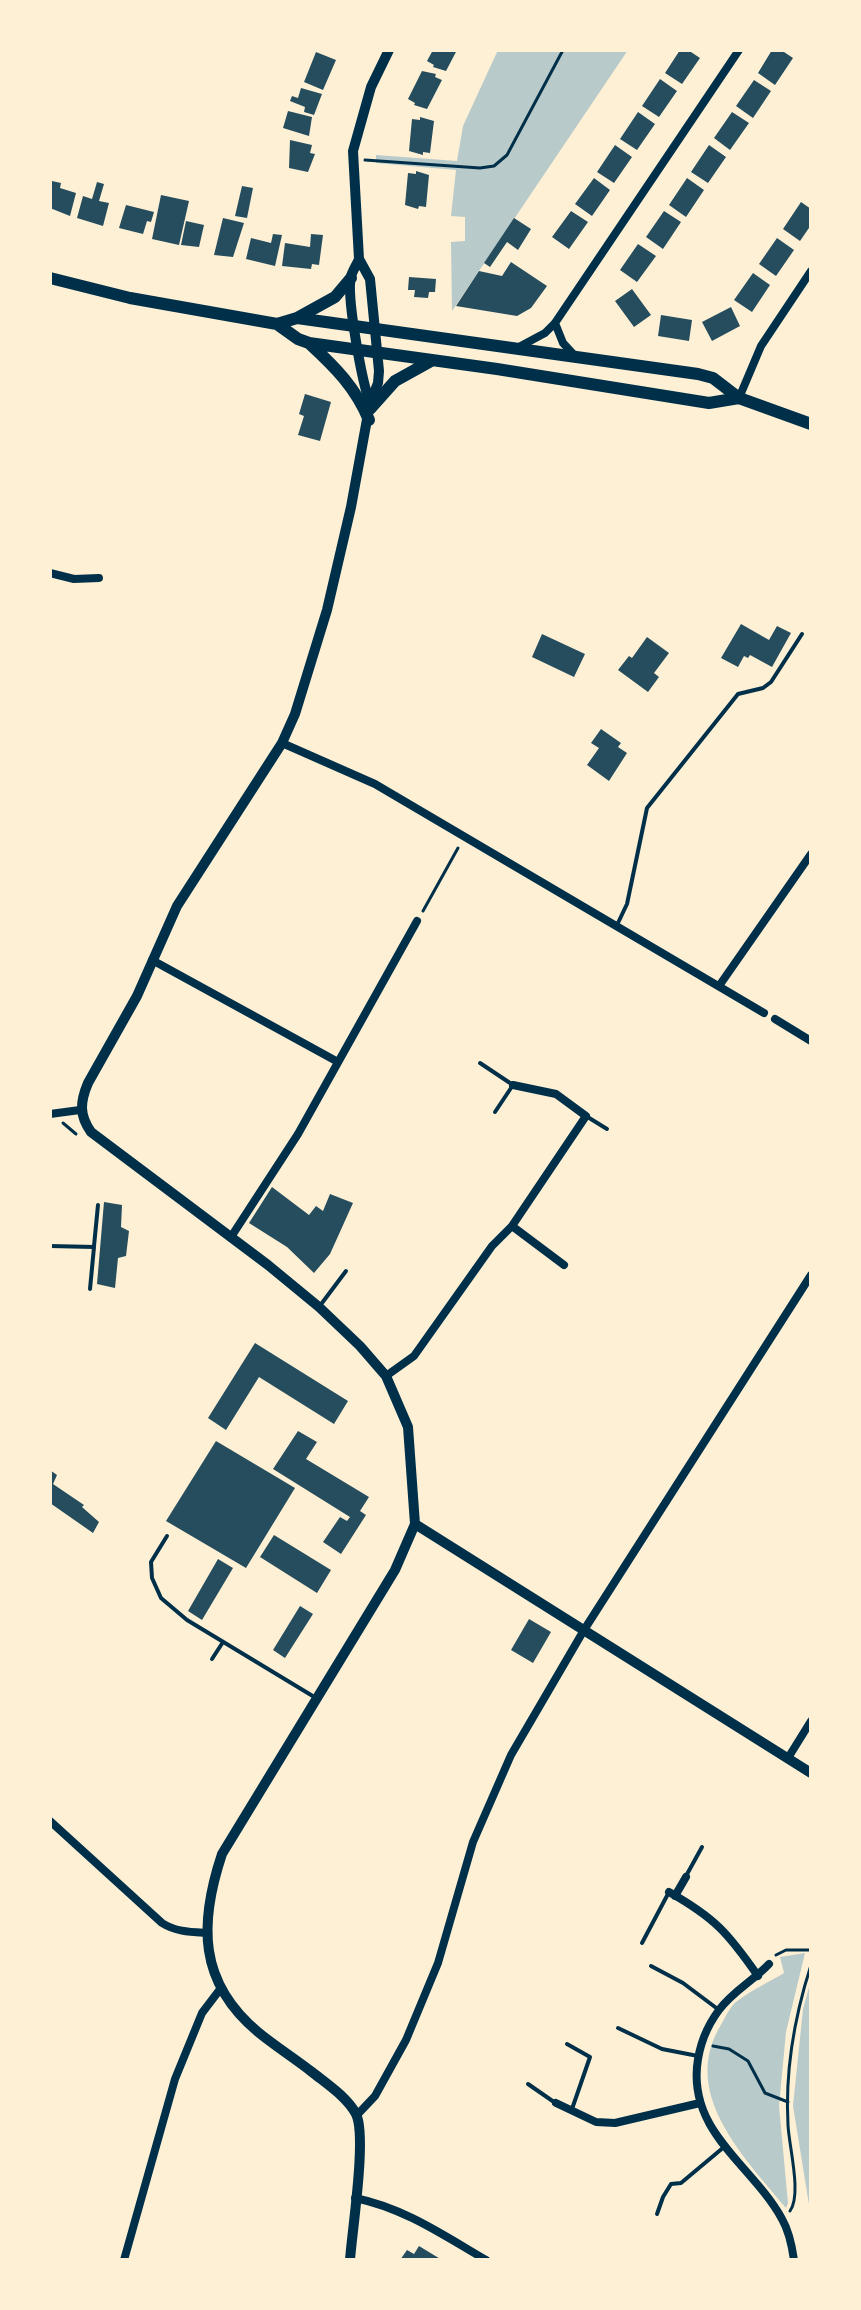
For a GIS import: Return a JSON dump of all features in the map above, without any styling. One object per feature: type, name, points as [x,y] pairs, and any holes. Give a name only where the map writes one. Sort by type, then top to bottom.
[{"type":"main road","points":[[50,278],[130,298],[277,324],[309,343],[709,403],[739,398]]},
{"type":"main road","points":[[277,324],[297,318],[335,297],[351,278]]},
{"type":"main road","points":[[297,318],[698,374],[713,378],[739,398],[811,424]]},
{"type":"main road","points":[[309,343],[346,380],[370,411],[395,381],[431,361]]},
{"type":"street","points":[[350,2260],[361,2141],[357,2115],[332,2088],[258,2032],[232,2005],[211,1970],[208,1933],[213,1880],[222,1854],[395,1570],[415,1524],[408,1427],[386,1376],[360,1346],[319,1307],[231,1237],[101,1140],[85,1123],[80,1110],[88,1083],[118,1033],[177,906],[282,743],[295,714],[327,610],[378,383],[379,353],[370,279],[359,259],[353,159],[361,117],[389,50]]},
{"type":"street","points":[[514,349],[545,333],[555,323],[739,50]]},
{"type":"street","points":[[359,259],[351,278],[362,382],[370,411]]},
{"type":"street","points":[[739,398],[761,346],[811,271]]},
{"type":"street","points":[[555,323],[563,343],[578,359]]},
{"type":"street","points":[[50,573],[74,579],[99,578]]},
{"type":"street","points":[[282,743],[375,784],[764,1013]]},
{"type":"street","points":[[719,986],[811,854]]},
{"type":"street","points":[[231,1237],[266,1187],[417,921]]},
{"type":"street","points":[[152,960],[338,1062]]},
{"type":"street","points":[[775,1019],[811,1041]]},
{"type":"street","points":[[386,1376],[414,1356],[492,1246],[512,1226],[586,1116],[556,1094],[513,1085]]},
{"type":"street","points":[[50,1114],[80,1110]]},
{"type":"street","points":[[512,1226],[564,1265]]},
{"type":"street","points":[[357,2115],[375,2096],[411,2027],[438,1963],[473,1842],[511,1755],[584,1630],[811,1275]]},
{"type":"street","points":[[415,1524],[811,1773]]},
{"type":"street","points":[[788,1758],[811,1721]]},
{"type":"street","points":[[50,1821],[162,1923],[184,1932],[208,1933]]},
{"type":"street","points":[[686,1877],[672,1894],[727,1932],[758,1976]]},
{"type":"street","points":[[769,1964],[719,2010],[698,2056],[697,2086],[705,2118],[783,2221],[794,2260]]},
{"type":"street","points":[[124,2260],[175,2079],[202,2013],[221,1988]]},
{"type":"street","points":[[556,2103],[596,2122],[615,2123],[700,2103]]},
{"type":"street","points":[[355,2198],[383,2204],[419,2220],[486,2260]]},
{"type":"lane","points":[[617,925],[627,904],[647,808],[738,694],[763,688],[771,682],[802,634]]},
{"type":"lane","points":[[480,1063],[513,1085],[495,1112]]},
{"type":"lane","points":[[586,1116],[607,1129]]},
{"type":"lane","points":[[90,1289],[98,1205]]},
{"type":"lane","points":[[50,1246],[94,1247]]},
{"type":"lane","points":[[319,1307],[346,1271]]},
{"type":"lane","points":[[167,1536],[151,1562],[152,1578],[161,1598],[187,1620],[318,1699]]},
{"type":"lane","points":[[212,1659],[223,1642]]},
{"type":"lane","points":[[686,1877],[702,1847]]},
{"type":"lane","points":[[642,1943],[672,1894]]},
{"type":"lane","points":[[651,1966],[683,1983],[719,2010]]},
{"type":"lane","points":[[618,2028],[662,2049],[698,2056]]},
{"type":"lane","points":[[567,2044],[590,2057],[571,2111]]},
{"type":"lane","points":[[528,2084],[556,2103]]},
{"type":"lane","points":[[657,2214],[671,2184],[681,2183],[724,2147]]},
{"type":"path","points":[[353,159],[480,168],[494,166],[507,155],[563,50]]},
{"type":"path","points":[[417,921],[465,836]]},
{"type":"path","points":[[769,1964],[786,1950],[811,1950]]},
{"type":"path","points":[[783,2221],[794,2206],[796,2196],[788,2102],[796,2024],[811,1965]]},
{"type":"path","points":[[702,2043],[741,2055],[752,2066],[765,2093],[788,2102]]},
{"type":"shaded area","points":[[498,50],[628,50],[452,311],[451,242],[465,241],[465,217],[451,216],[456,170],[376,163],[376,155],[457,161],[463,126]]},
{"type":"shaded area","points":[[805,1953],[786,2032],[779,2106],[786,2208],[752,2167],[722,2122],[712,2098],[708,2074],[710,2049],[732,2006],[784,1973],[780,1957]]},
{"type":"shaded area","points":[[811,1980],[811,2217],[793,2106],[803,2009]]},
{"type":"building","points":[[433,50],[457,50],[446,71],[433,67],[427,61]]},
{"type":"building","points":[[680,50],[688,50],[700,58],[682,84],[665,73]]},
{"type":"building","points":[[772,50],[781,50],[793,58],[775,85],[758,73]]},
{"type":"building","points":[[316,52],[336,60],[323,90],[304,82]]},
{"type":"building","points":[[422,71],[436,74],[435,77],[442,80],[427,109],[414,105],[408,99]]},
{"type":"building","points":[[660,79],[677,91],[659,117],[642,106]]},
{"type":"building","points":[[754,80],[771,91],[753,118],[736,106]]},
{"type":"building","points":[[301,88],[322,94],[314,115],[304,112],[305,107],[290,101],[292,96],[298,98]]},
{"type":"building","points":[[288,111],[312,117],[309,136],[283,128]]},
{"type":"building","points":[[638,112],[655,124],[637,150],[620,139]]},
{"type":"building","points":[[732,112],[749,123],[730,150],[714,138]]},
{"type":"building","points":[[420,117],[434,121],[430,153],[423,152],[423,155],[409,151],[412,119],[420,120]]},
{"type":"building","points":[[290,140],[312,145],[310,153],[315,154],[308,172],[289,168]]},
{"type":"building","points":[[615,145],[632,157],[614,183],[597,172]]},
{"type":"building","points":[[709,145],[726,157],[708,183],[691,172]]},
{"type":"building","points":[[416,171],[429,175],[426,207],[419,206],[418,209],[405,205],[408,173],[416,174]]},
{"type":"building","points":[[594,178],[610,190],[592,216],[575,204]]},
{"type":"building","points":[[687,178],[704,190],[686,217],[669,205]]},
{"type":"building","points":[[52,181],[61,183],[60,188],[76,193],[70,216],[50,208]]},
{"type":"building","points":[[97,182],[104,184],[99,201],[109,203],[103,226],[77,218],[83,196],[92,199]]},
{"type":"building","points":[[242,186],[253,188],[247,218],[235,216]]},
{"type":"building","points":[[161,195],[189,201],[179,245],[152,239]]},
{"type":"building","points":[[801,202],[811,209],[811,225],[800,241],[783,229]]},
{"type":"building","points":[[126,205],[154,212],[143,234],[119,228]]},
{"type":"building","points":[[571,211],[588,222],[569,249],[552,237]]},
{"type":"building","points":[[664,211],[681,222],[663,249],[646,237]]},
{"type":"building","points":[[223,218],[244,223],[233,257],[214,255]]},
{"type":"building","points":[[514,218],[531,229],[518,250],[507,242],[490,267],[484,263]]},
{"type":"building","points":[[186,221],[204,225],[199,247],[181,245]]},
{"type":"building","points":[[273,234],[282,235],[275,266],[246,259],[251,238],[271,243]]},
{"type":"building","points":[[311,234],[323,235],[319,265],[312,264],[311,269],[282,266],[285,243],[310,247]]},
{"type":"building","points":[[777,238],[794,250],[776,276],[759,264]]},
{"type":"building","points":[[638,244],[656,256],[637,282],[620,270]]},
{"type":"building","points":[[511,262],[547,286],[531,308],[517,316],[456,306],[479,271],[502,276]]},
{"type":"building","points":[[753,273],[770,285],[752,312],[734,300]]},
{"type":"building","points":[[409,277],[436,279],[435,292],[429,292],[428,298],[414,297],[415,290],[408,290]]},
{"type":"building","points":[[632,289],[651,315],[634,327],[615,301]]},
{"type":"building","points":[[731,307],[740,326],[712,341],[702,322]]},
{"type":"building","points":[[661,315],[692,320],[689,341],[658,336]]},
{"type":"building","points":[[305,394],[331,402],[320,441],[298,435],[304,416],[299,414]]},
{"type":"building","points":[[741,624],[769,640],[777,626],[791,633],[772,667],[750,655],[748,658],[744,656],[738,667],[721,658]]},
{"type":"building","points":[[542,634],[585,654],[574,677],[532,657]]},
{"type":"building","points":[[647,637],[669,653],[654,673],[659,677],[648,692],[618,670],[629,656],[632,658]]},
{"type":"building","points":[[601,729],[621,743],[618,747],[627,753],[609,781],[587,765],[599,748],[591,743]]},
{"type":"building","points":[[272,1187],[309,1215],[316,1206],[323,1211],[330,1194],[353,1203],[330,1254],[314,1273],[287,1247],[249,1223]]},
{"type":"building","points":[[104,1202],[122,1205],[121,1227],[129,1231],[126,1256],[118,1258],[115,1288],[97,1284]]},
{"type":"building","points":[[255,1343],[348,1401],[334,1424],[259,1377],[226,1430],[208,1418]]},
{"type":"building","points":[[298,1431],[317,1442],[306,1459],[369,1497],[360,1511],[366,1515],[341,1554],[323,1542],[340,1517],[347,1521],[350,1517],[273,1469]]},
{"type":"building","points":[[216,1441],[295,1488],[246,1568],[166,1521]]},
{"type":"building","points":[[50,1470],[57,1475],[53,1484],[84,1505],[82,1507],[99,1522],[93,1533],[50,1503]]},
{"type":"building","points":[[274,1535],[331,1570],[317,1593],[260,1557]]},
{"type":"building","points":[[218,1559],[233,1568],[202,1620],[188,1611]]},
{"type":"building","points":[[300,1606],[313,1614],[285,1658],[273,1650]]},
{"type":"building","points":[[529,1619],[551,1632],[533,1663],[511,1650]]},
{"type":"building","points":[[419,2246],[442,2260],[400,2260],[407,2250],[414,2254]]}]
